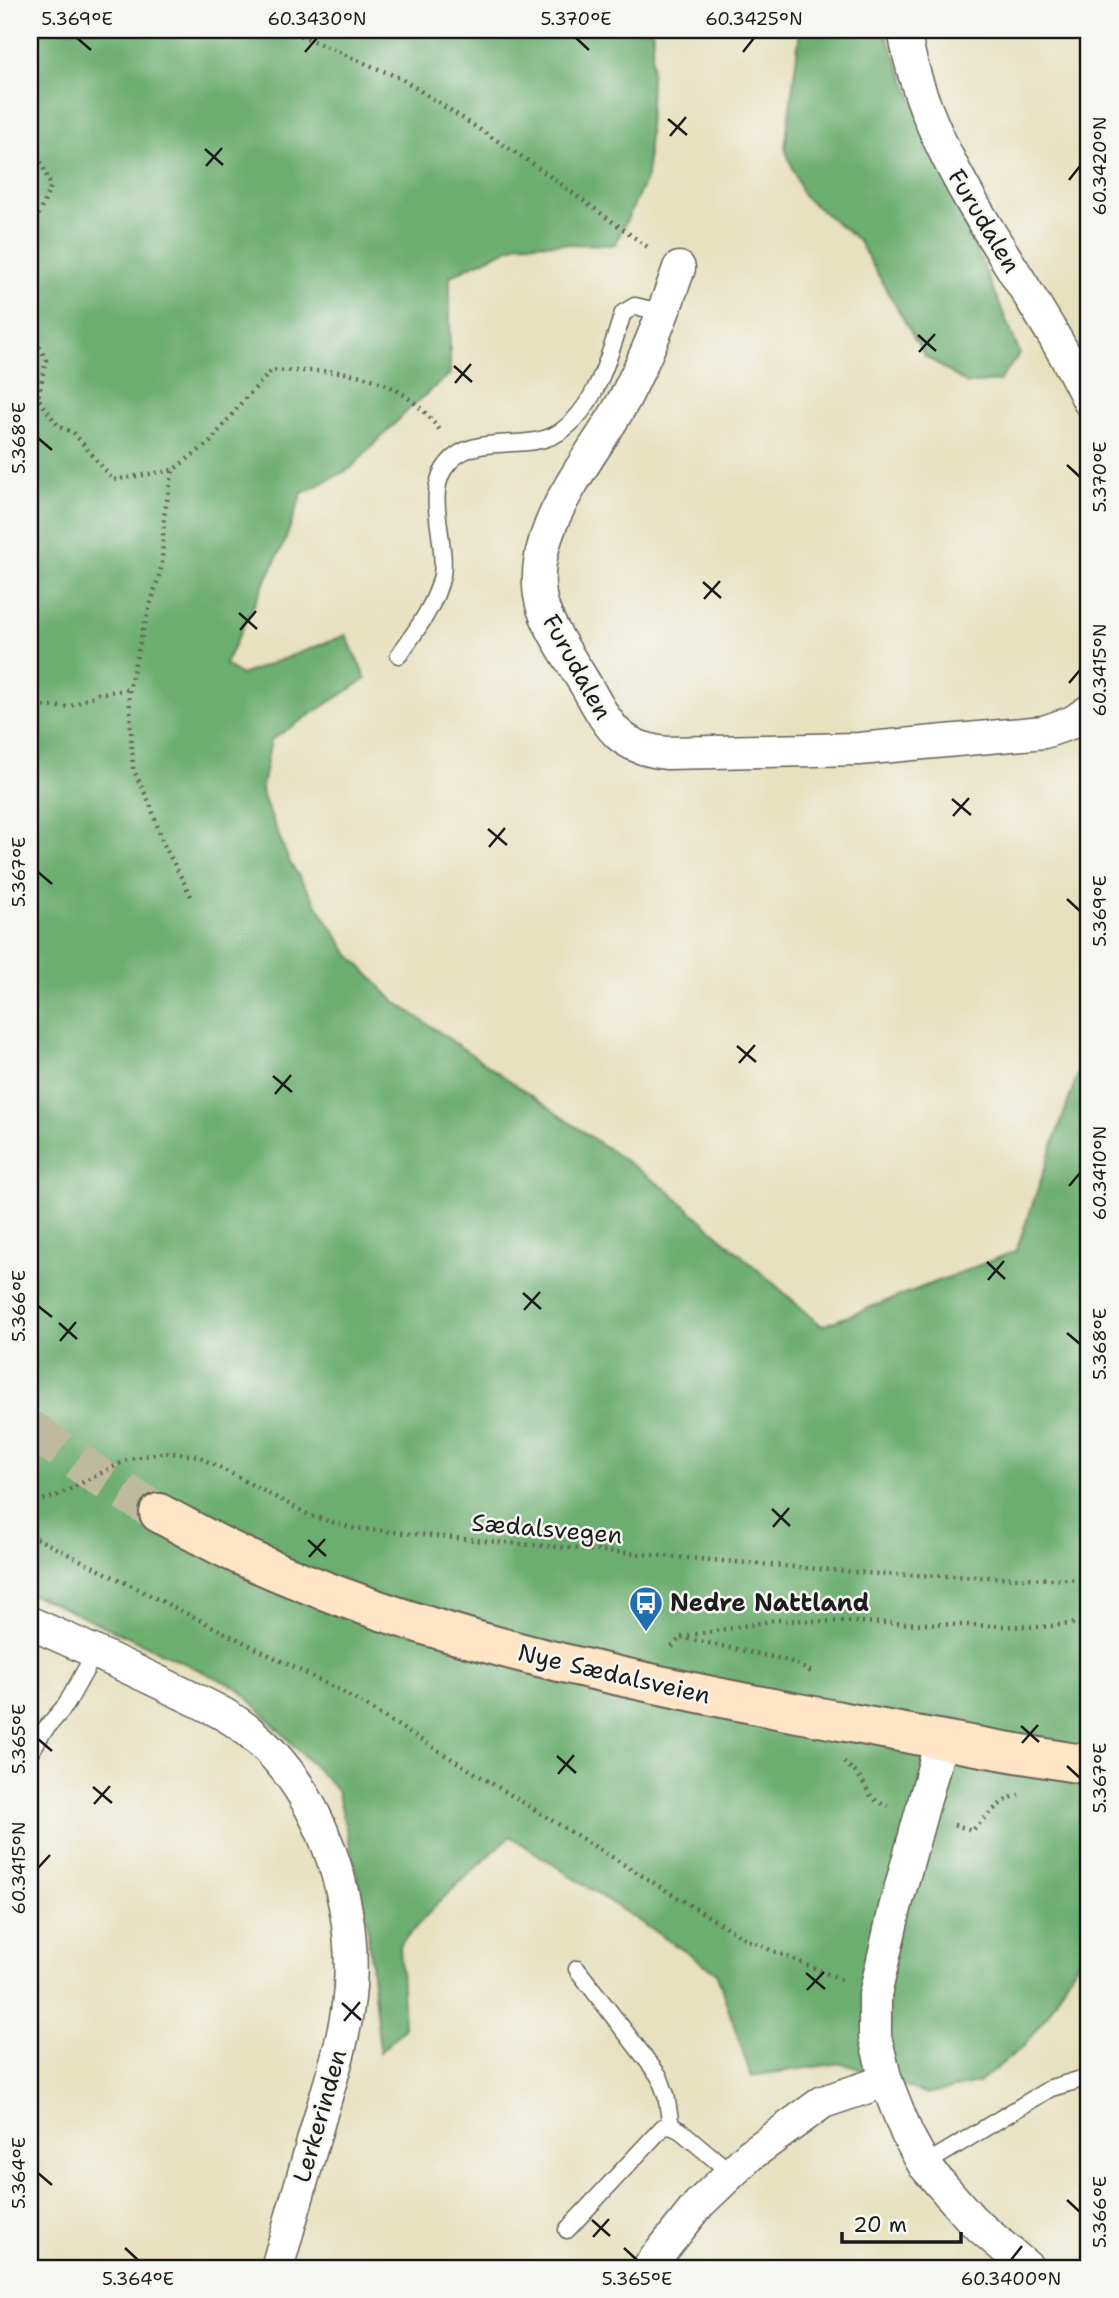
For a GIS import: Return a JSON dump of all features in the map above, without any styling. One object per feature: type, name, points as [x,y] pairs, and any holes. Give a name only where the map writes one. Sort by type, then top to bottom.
[{"type":"main road","name":"Nye Sædalsveien","points":[[159,1513],[242,1557],[314,1587],[486,1644],[557,1664],[941,1741],[1089,1765]]},
{"type":"street","name":"Furudalen","points":[[904,30],[909,58],[926,112],[946,159],[1043,316],[1089,401]]},
{"type":"street","name":"Furudalen","points":[[679,268],[664,313],[641,367],[613,420],[583,462],[554,520],[543,550],[540,581],[543,607],[616,734],[644,749],[667,753],[859,749],[1044,732],[1073,722],[1089,711]]},
{"type":"street","name":"Lerkerinden","points":[[30,1623],[96,1651],[215,1709],[251,1733],[280,1762],[310,1805],[333,1858],[349,1930],[350,1986],[341,2044],[277,2268]]},
{"type":"street","points":[[941,1741],[895,1908],[875,1995],[875,2037],[886,2081],[907,2134],[924,2165],[972,2220],[1028,2268]]},
{"type":"street","points":[[648,2268],[699,2204],[750,2155],[823,2102],[886,2081]]},
{"type":"lane","points":[[400,655],[423,620],[441,577],[442,546],[437,495],[439,480],[445,467],[458,455],[488,443],[539,441],[556,435],[577,415],[595,390],[605,369],[623,313],[635,306],[664,313]]},
{"type":"lane","points":[[30,1753],[36,1731],[66,1705],[96,1651]]},
{"type":"lane","points":[[577,1969],[659,2076],[666,2095],[671,2126]]},
{"type":"lane","points":[[924,2165],[1051,2088],[1089,2077]]},
{"type":"lane","points":[[567,2230],[663,2127],[671,2126],[681,2131],[731,2172]]},
{"type":"path","points":[[288,30],[402,79],[530,162],[679,268]]},
{"type":"path","points":[[30,144],[39,157],[51,186],[37,218],[30,220]]},
{"type":"path","points":[[30,328],[46,360],[38,398],[60,427],[73,432],[113,480],[173,470],[210,442],[272,370],[337,372],[369,378],[403,392],[428,413],[458,455]]},
{"type":"path","points":[[173,470],[164,516],[162,565],[129,689],[133,769],[150,804],[163,843],[191,895]]},
{"type":"path","points":[[30,706],[69,707],[97,694],[129,689]]},
{"type":"path","name":"Sædalsvegen","points":[[30,1504],[56,1496],[129,1459],[164,1452],[198,1457],[312,1516],[353,1528],[878,1574],[1089,1580]]},
{"type":"path","points":[[30,1535],[343,1692],[747,1940],[852,1985]]},
{"type":"path","points":[[641,1682],[681,1637],[776,1620],[1041,1627],[1089,1622]]},
{"type":"green space","points":[[30,30],[653,30],[647,177],[615,245],[520,243],[450,276],[450,374],[411,407],[350,469],[302,493],[285,541],[225,664],[241,675],[346,635],[366,679],[271,740],[261,792],[289,861],[348,953],[393,1000],[666,1189],[822,1326],[1016,1251],[1089,1042],[1089,1936],[1080,1958],[1049,2012],[1024,2046],[978,2083],[927,2094],[842,2063],[751,2076],[716,1972],[510,1836],[440,1901],[400,1944],[404,2029],[380,2052],[366,1914],[337,1790],[238,1688],[30,1594]]},
{"type":"green space","points":[[800,30],[884,30],[1020,353],[999,381],[967,384],[924,355],[858,240],[803,196],[785,148]]},
{"type":"tunnel","points":[[30,1428],[98,1476],[159,1513]]},
{"type":"place","name":"Nedre Nattland","points":[[646,1633]]}]
